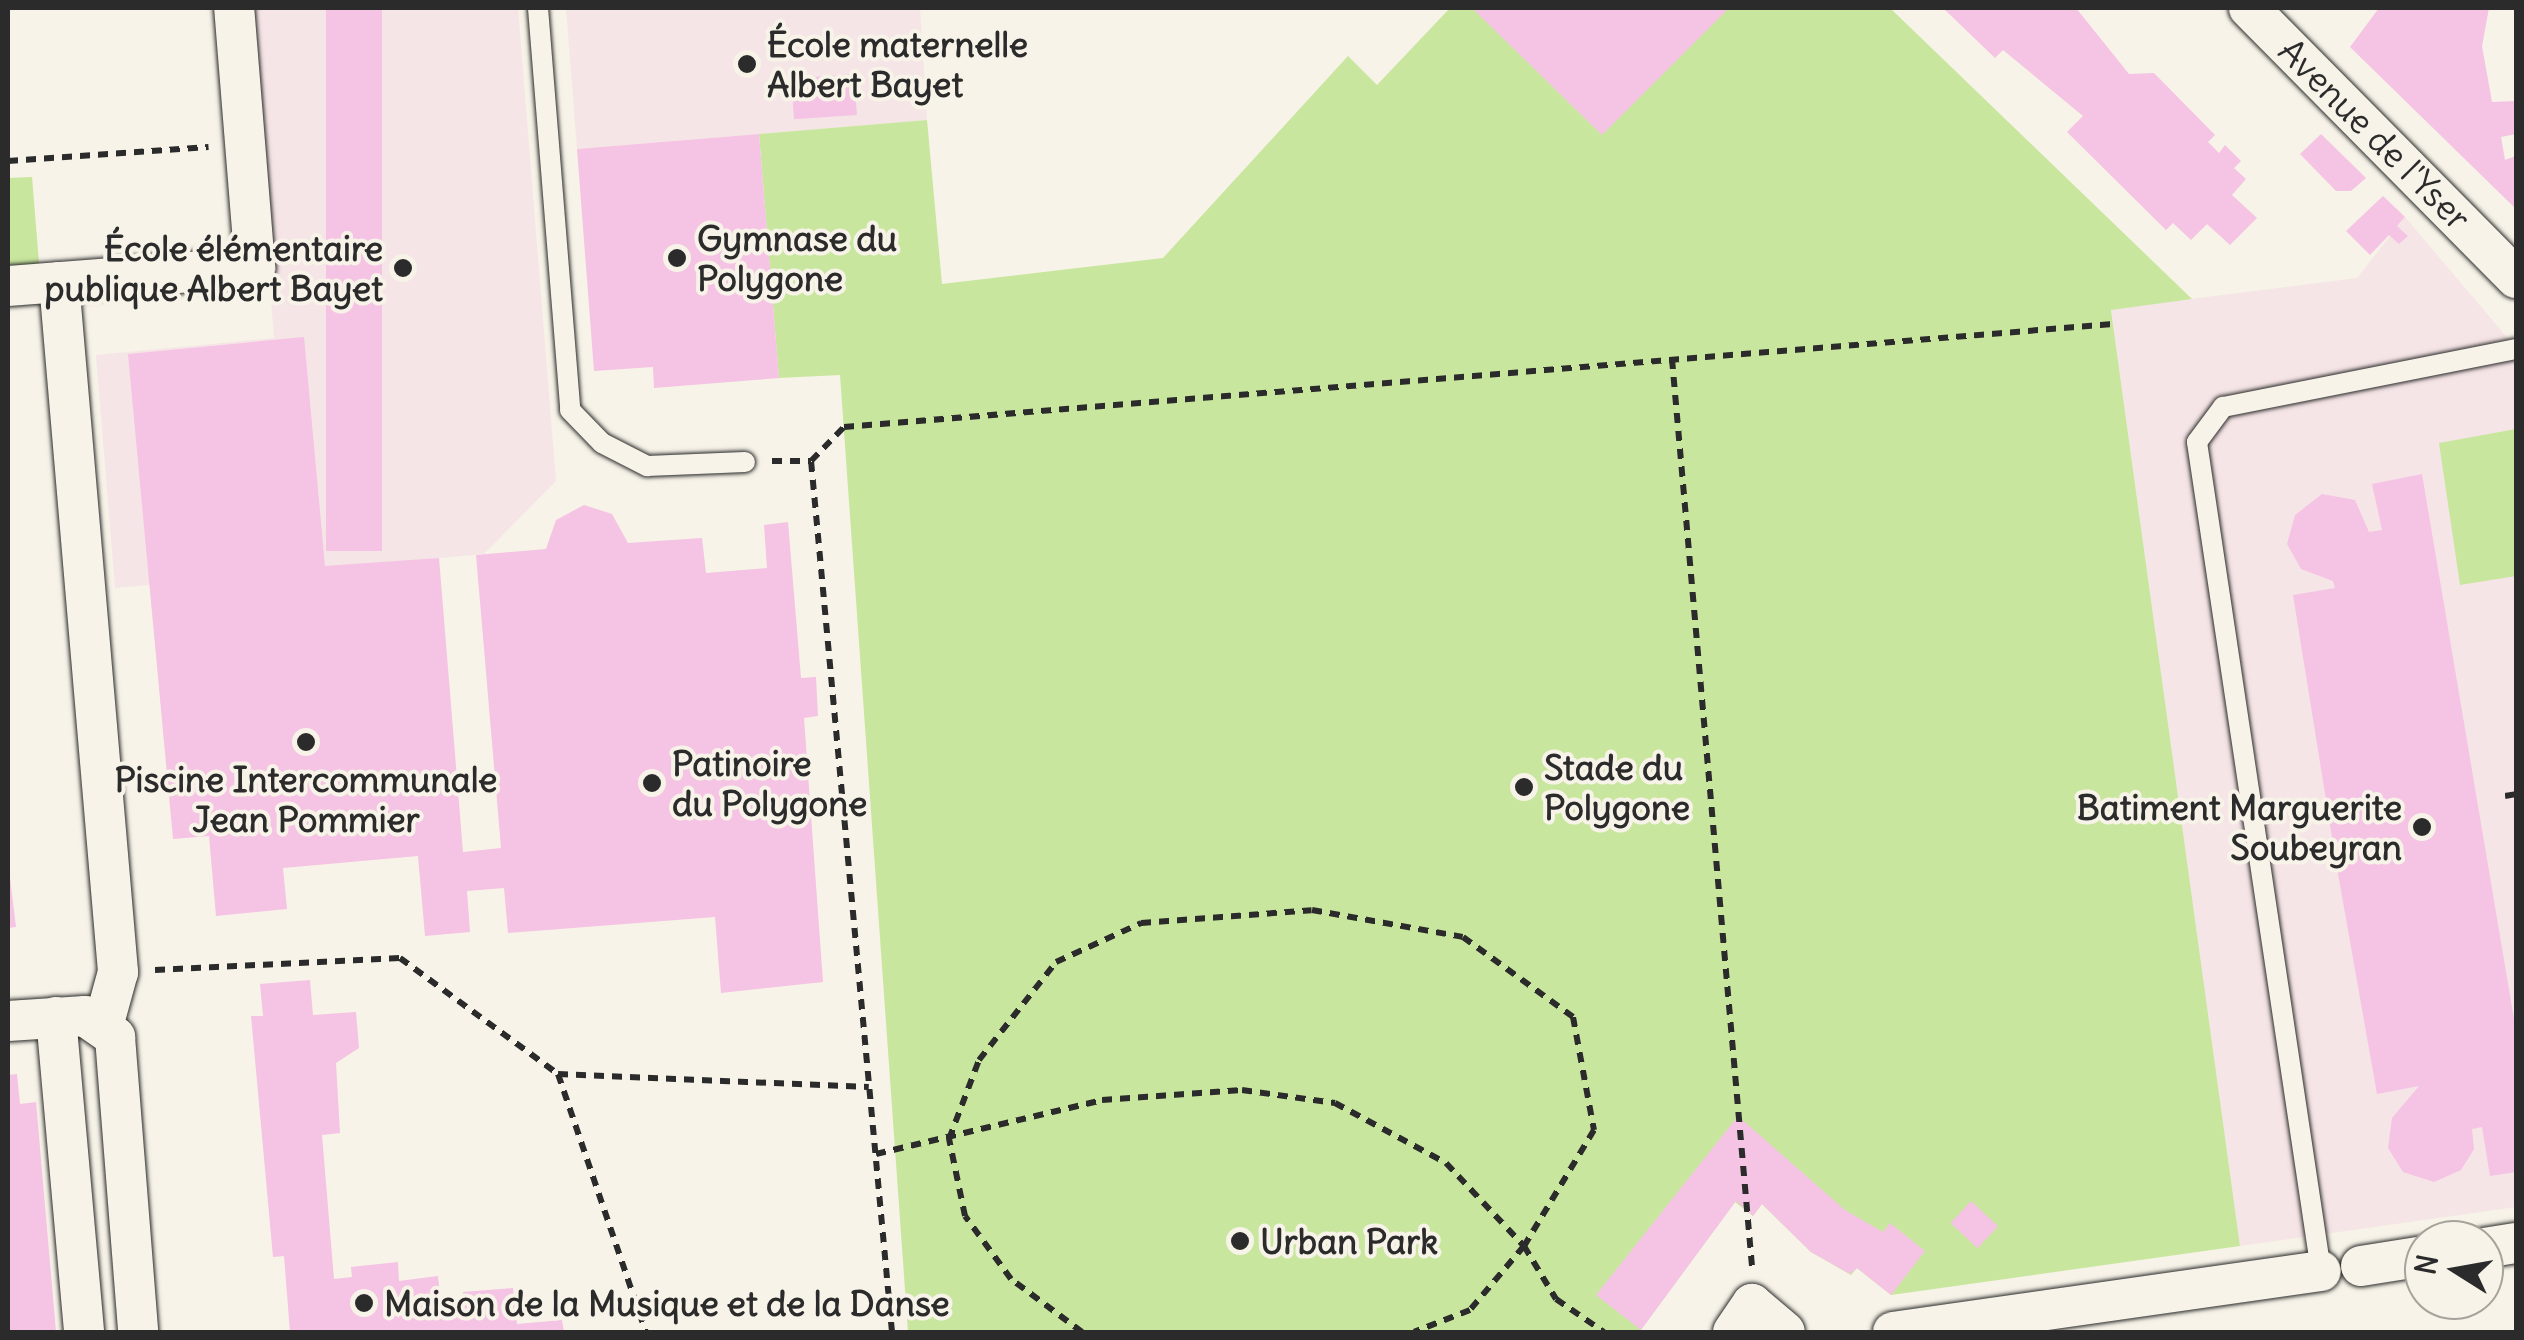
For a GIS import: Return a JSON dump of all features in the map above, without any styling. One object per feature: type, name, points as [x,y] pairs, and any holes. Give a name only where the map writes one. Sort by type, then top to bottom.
[{"type":"street","points":[[8,286],[255,267],[234,8]]},
{"type":"street","name":"Avenue de l'Yser","points":[[2249,8],[2511,268]]},
{"type":"street","points":[[60,282],[118,972],[104,1023],[121,1062],[138,1332]]},
{"type":"street","points":[[8,1021],[56,1017],[104,1023]]},
{"type":"street","points":[[56,1017],[84,1332]]},
{"type":"street","points":[[2361,1266],[2404,1259]]},
{"type":"street","points":[[1896,1332],[2320,1271]]},
{"type":"street","points":[[1742,1318],[1785,1332]]},
{"type":"lane","points":[[538,8],[570,410],[602,443],[648,466],[745,462]]},
{"type":"lane","points":[[2320,1271],[2198,442],[2223,407],[2516,349]]},
{"type":"path","points":[[8,161],[245,145]]},
{"type":"path","points":[[892,1332],[811,461],[844,427],[2113,324]]},
{"type":"path","points":[[1672,358],[1752,1216],[1742,1318]]},
{"type":"path","points":[[2505,796],[2516,794]]},
{"type":"path","points":[[1082,1332],[1011,1278],[966,1216],[950,1138],[980,1060],[1056,962],[1140,923],[1312,910],[1462,937],[1572,1018],[1594,1130],[1524,1246],[1470,1310],[1414,1332]]},
{"type":"path","points":[[118,972],[400,958],[558,1074],[869,1088]]},
{"type":"path","points":[[558,1074],[646,1332]]},
{"type":"path","points":[[876,1154],[1102,1100],[1242,1090],[1334,1102],[1446,1162],[1524,1246],[1556,1300],[1604,1332]]},
{"type":"shaded area","name":"École élémentaire publique Albert Bayet","points":[[247,8],[518,8],[556,481],[484,554],[115,588],[96,355],[274,338]]},
{"type":"shaded area","name":"École maternelle Albert Bayet","points":[[566,8],[920,8],[927,120],[577,149]]},
{"type":"shaded area","points":[[2405,217],[2516,348],[2516,1207],[2240,1246],[2111,309],[2357,278]]},
{"type":"green space","name":"Stade du Polygone","points":[[1450,8],[1890,8],[2192,299],[2111,310],[2240,1246],[1891,1295],[1857,1268],[1851,1275],[1811,1252],[1762,1204],[1753,1216],[1735,1202],[1639,1332],[908,1332],[840,375],[779,378],[759,134],[927,120],[942,284],[1163,258],[1348,56],[1377,85]]},
{"type":"green space","points":[[32,177],[40,275],[8,277],[8,178]]},
{"type":"green space","points":[[2516,429],[2516,576],[2460,585],[2439,443]]},
{"type":"building","points":[[326,8],[382,8],[382,551],[326,551]]},
{"type":"building","points":[[1472,8],[1729,8],[1602,135]]},
{"type":"building","points":[[1943,8],[2076,8],[2129,74],[2154,73],[2215,135],[2208,142],[2219,153],[2225,145],[2241,161],[2234,168],[2246,179],[2232,195],[2257,218],[2230,245],[2207,224],[2191,240],[2173,223],[2166,230],[2067,132],[2083,116],[2003,50],[1995,58]]},
{"type":"building","points":[[2379,8],[2489,8],[2482,46],[2492,102],[2516,101],[2516,134],[2501,137],[2505,160],[2516,156],[2516,209],[2350,47]]},
{"type":"building","points":[[854,74],[857,115],[794,119],[791,78]]},
{"type":"building","name":"Gymnase du Polygone","points":[[759,134],[779,378],[654,388],[653,367],[594,371],[577,149]]},
{"type":"building","points":[[2321,134],[2366,178],[2351,191],[2336,191],[2300,154]]},
{"type":"building","points":[[2383,196],[2405,217],[2397,226],[2408,236],[2399,244],[2389,235],[2370,255],[2346,231]]},
{"type":"building","points":[[304,337],[325,566],[439,558],[463,852],[501,848],[476,555],[546,549],[556,520],[584,505],[612,514],[628,543],[702,538],[706,573],[767,568],[764,525],[788,522],[801,678],[816,677],[818,716],[804,718],[823,982],[721,993],[715,917],[508,933],[504,888],[467,891],[470,932],[425,936],[418,856],[283,868],[287,909],[216,916],[209,836],[173,839],[128,354]]},
{"type":"building","name":"Batiment Marguerite Soubeyran","points":[[2422,474],[2516,1031],[2516,1172],[2490,1176],[2482,1127],[2472,1129],[2474,1149],[2461,1170],[2434,1182],[2403,1172],[2388,1148],[2392,1118],[2419,1086],[2377,1094],[2293,595],[2335,588],[2333,581],[2301,569],[2287,544],[2295,515],[2322,494],[2355,500],[2369,532],[2382,530],[2372,484]]},
{"type":"building","points":[[8,861],[16,927],[8,928]]},
{"type":"building","points":[[310,980],[313,1015],[356,1012],[359,1048],[336,1063],[340,1133],[322,1135],[334,1279],[352,1277],[351,1267],[398,1262],[399,1281],[438,1276],[442,1316],[464,1313],[463,1292],[513,1288],[517,1324],[562,1320],[564,1332],[290,1332],[284,1256],[273,1257],[251,1016],[263,1016],[260,984]]},
{"type":"building","points":[[17,1074],[20,1104],[36,1102],[56,1332],[8,1332],[8,1075]]},
{"type":"building","points":[[1738,1116],[1845,1210],[1883,1232],[1890,1223],[1925,1251],[1891,1295],[1857,1268],[1850,1274],[1811,1252],[1762,1204],[1753,1216],[1736,1201],[1641,1330],[1596,1295]]},
{"type":"building","points":[[1971,1201],[1998,1226],[1978,1248],[1951,1223]]},
{"type":"place","name":"École maternelle Albert Bayet","points":[[747,64]]},
{"type":"place","name":"Gymnase du Polygone","points":[[677,258]]},
{"type":"place","name":"École élémentaire publique Albert Bayet","points":[[403,268]]},
{"type":"place","name":"Piscine Intercommunale Jean Pommier","points":[[306,742]]},
{"type":"place","name":"Patinoire du Polygone","points":[[652,783]]},
{"type":"place","name":"Stade du Polygone","points":[[1524,787]]},
{"type":"place","name":"Batiment Marguerite Soubeyran","points":[[2422,827]]},
{"type":"place","name":"Urban Park","points":[[1240,1241]]},
{"type":"place","name":"Maison de la Musique et de la Danse","points":[[364,1303]]}]
